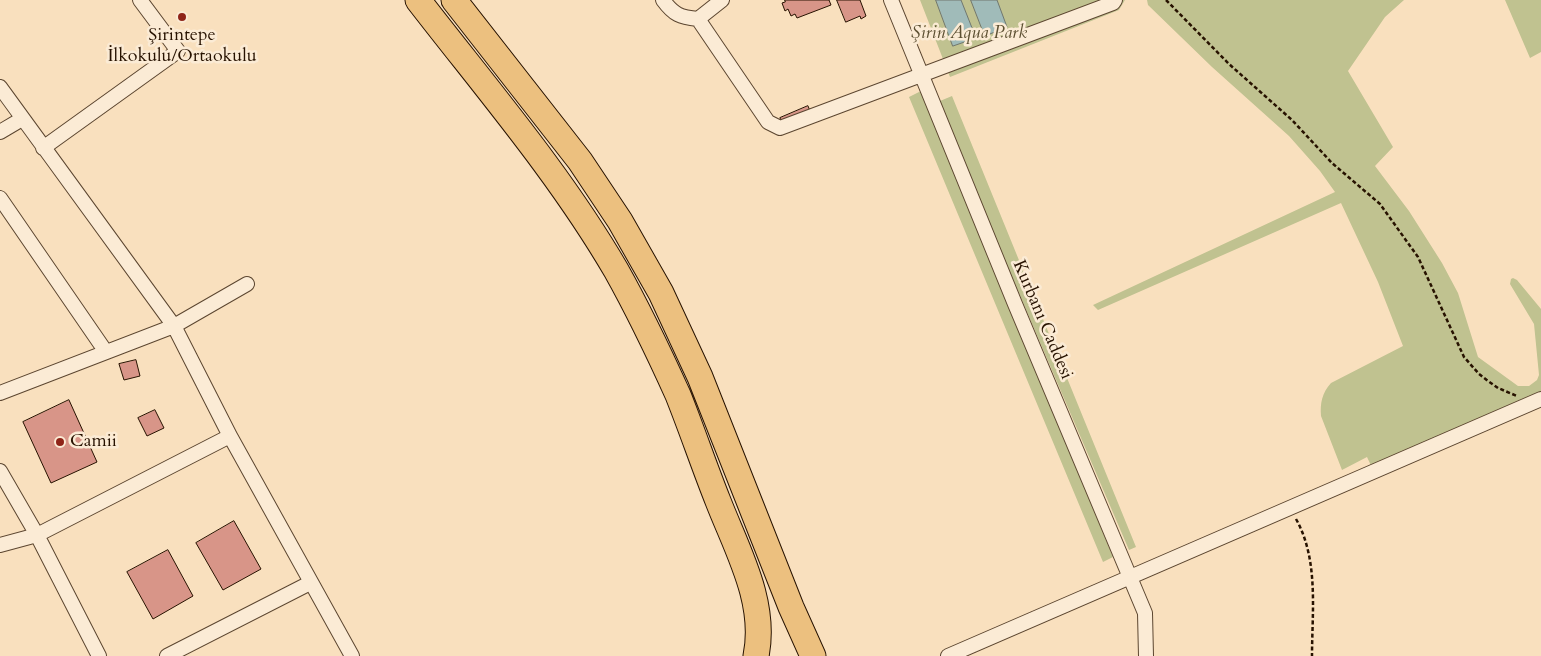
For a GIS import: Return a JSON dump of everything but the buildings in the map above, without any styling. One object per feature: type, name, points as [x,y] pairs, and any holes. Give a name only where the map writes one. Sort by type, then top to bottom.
[{"type":"highway","points":[[418,0],[567,192],[597,239],[638,311],[678,396],[750,582],[758,614],[759,636],[756,656]]},
{"type":"highway","points":[[454,0],[580,161],[620,221],[660,293],[700,377],[813,656]]},
{"type":"street","points":[[44,148],[178,51],[140,0]]},
{"type":"street","points":[[663,0],[670,9],[682,18],[698,19],[722,0]]},
{"type":"street","name":"Kurbanı Caddesi","points":[[891,0],[920,74],[1145,613],[1146,656]]},
{"type":"street","points":[[698,19],[768,122],[776,127],[784,127],[920,74],[1113,3],[1115,0]]},
{"type":"street","points":[[0,87],[174,326],[230,436],[352,656]]},
{"type":"street","points":[[0,132],[22,119]]},
{"type":"street","points":[[0,198],[106,352]]},
{"type":"street","points":[[0,393],[174,326],[247,284]]},
{"type":"street","points":[[948,656],[1540,399]]},
{"type":"street","points":[[0,546],[37,535],[230,436]]},
{"type":"street","points":[[0,471],[37,535],[99,656]]},
{"type":"street","points":[[167,656],[310,583]]},
{"type":"path","points":[[1166,0],[1230,64],[1292,120],[1332,163],[1380,204],[1418,258],[1459,347],[1470,365],[1498,388],[1517,396],[1540,399]]},
{"type":"path","points":[[1289,507],[1300,527],[1312,578],[1312,656]]},
{"type":"green space","name":"Şirin Aqua Park","points":[[920,0],[1125,0],[1119,10],[950,77]]},
{"type":"green space","points":[[1147,0],[1404,0],[1385,17],[1348,71],[1393,147],[1375,166],[1409,211],[1442,263],[1458,293],[1478,357],[1518,386],[1529,386],[1537,380],[1539,375],[1534,324],[1510,284],[1511,279],[1517,280],[1541,309],[1541,395],[1374,472],[1367,457],[1342,470],[1321,416],[1321,402],[1324,394],[1331,383],[1403,346],[1378,282],[1341,203],[1098,310],[1093,305],[1335,192],[1320,171],[1289,136],[1212,67],[1148,5]]},
{"type":"green space","points":[[1505,0],[1541,0],[1541,52],[1530,58]]},
{"type":"green space","points":[[921,91],[1113,557],[1103,562],[909,97]]},
{"type":"green space","points":[[952,96],[1136,547],[1129,550],[1006,263],[940,101]]},
{"type":"water","points":[[936,0],[961,0],[976,38],[953,46]]},
{"type":"water","points":[[971,0],[997,0],[1007,27],[985,36]]},
{"type":"place","name":"Şirintepe İlkokulu/Ortaokulu","points":[[182,17]]},
{"type":"place","name":"Camii","points":[[60,442]]}]
